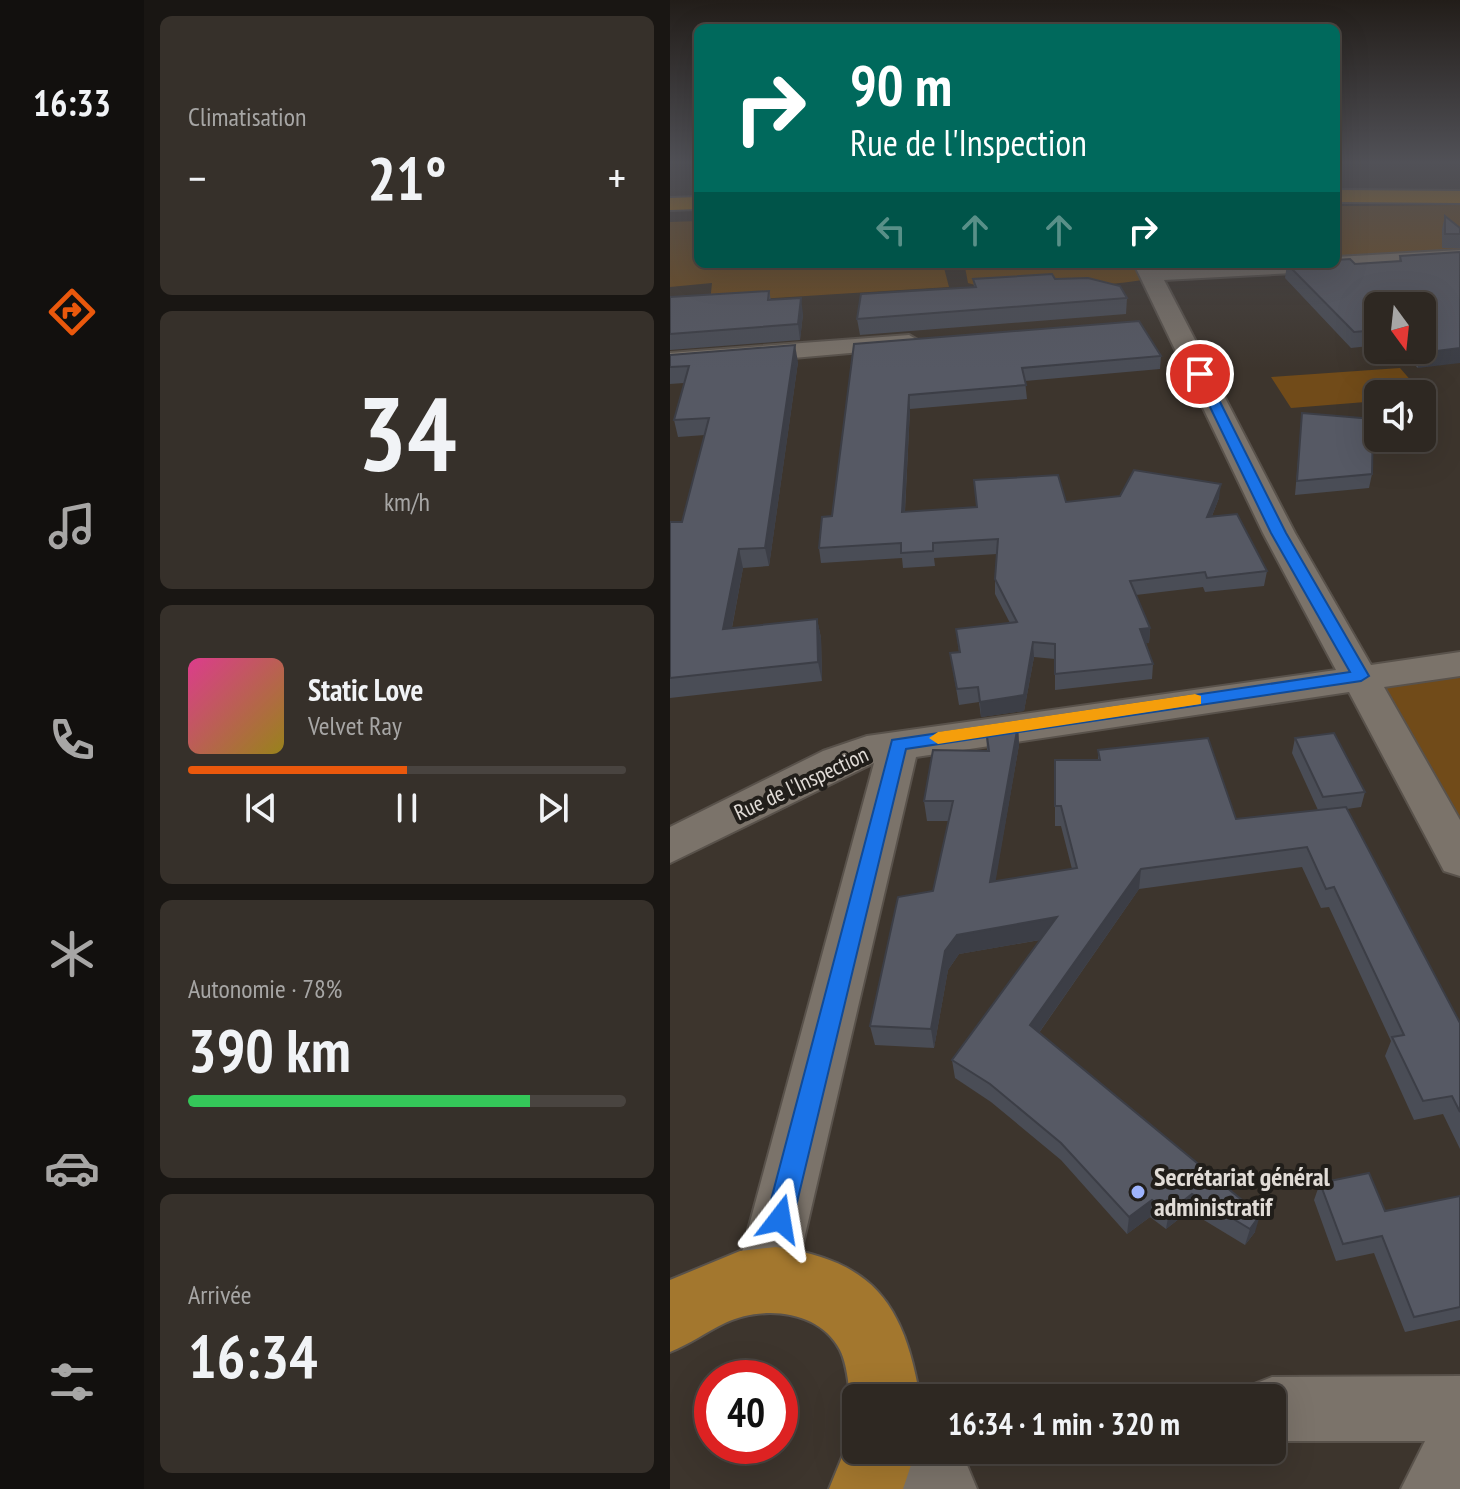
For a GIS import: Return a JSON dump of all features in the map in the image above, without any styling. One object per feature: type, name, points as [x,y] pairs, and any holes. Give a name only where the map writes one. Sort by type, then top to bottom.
[{"type":"main road","points":[[670,1318],[717,1290],[765,1278],[808,1283],[844,1304],[870,1339],[879,1360],[882,1384]]},
{"type":"main road","points":[[866,1489],[874,1464]]},
{"type":"street","points":[[1340,264],[1460,257]]},
{"type":"street","points":[[1184,268],[1147,269],[1158,323],[1361,676],[1460,859]]},
{"type":"street","points":[[670,361],[940,340]]},
{"type":"street","name":"Rue de l'Inspection","points":[[670,846],[837,761],[899,744],[1460,664]]},
{"type":"street","points":[[765,1278],[899,744]]},
{"type":"street","points":[[1286,1409],[1460,1408]]},
{"type":"street","points":[[1435,1489],[1460,1443]]},
{"type":"street","points":[[924,1464],[943,1489]]},
{"type":"shaded area","points":[[670,230],[694,230],[694,268],[944,268],[949,287],[710,302],[712,283],[670,287]]},
{"type":"shaded area","points":[[1340,230],[1460,230],[1460,249],[1340,256]]},
{"type":"shaded area","points":[[965,268],[1143,268],[1152,279],[1034,290],[1009,290],[968,283]]},
{"type":"shaded area","points":[[1400,368],[1410,380],[1364,380],[1364,402],[1291,408],[1271,377]]},
{"type":"shaded area","points":[[1460,664],[1460,841],[1361,676]]},
{"type":"building","points":[[1445,230],[1460,230],[1460,234],[1445,234]]},
{"type":"building","points":[[1460,252],[1460,348],[1436,351],[1436,292],[1364,292],[1364,331],[1354,332],[1291,268],[1340,268],[1340,260],[1350,259],[1355,264],[1401,261],[1400,256]]},
{"type":"building","points":[[1052,274],[1055,279],[1088,278],[1120,286],[1127,298],[857,319],[861,294],[976,287],[973,279]]},
{"type":"building","points":[[769,291],[768,300],[801,298],[798,324],[670,334],[670,297]]},
{"type":"building","points":[[1139,321],[1161,356],[1022,368],[1026,385],[909,395],[902,512],[977,507],[974,480],[1058,475],[1066,502],[1120,496],[1134,470],[1221,484],[1207,517],[1237,514],[1267,571],[1207,578],[1205,572],[1130,581],[1150,628],[1140,629],[1153,664],[1055,674],[1055,644],[1033,642],[1024,695],[980,702],[978,687],[957,689],[950,653],[960,652],[956,629],[1017,622],[995,579],[998,539],[933,543],[933,551],[901,553],[901,543],[819,548],[822,517],[832,516],[854,344]]},
{"type":"building","points":[[795,345],[765,548],[739,549],[723,629],[817,619],[818,662],[670,678],[670,522],[682,522],[709,418],[674,420],[689,366],[670,367],[670,355]]},
{"type":"building","points":[[1302,413],[1364,418],[1364,452],[1372,452],[1372,474],[1297,481]]},
{"type":"building","points":[[1018,725],[990,882],[1077,868],[1061,806],[1055,806],[1055,760],[1100,760],[1098,750],[1208,738],[1236,819],[1346,807],[1460,1023],[1460,1112],[1452,1096],[1423,1101],[1392,1037],[1404,1035],[1334,887],[1326,889],[1307,847],[1141,869],[1030,1025],[1260,1215],[1250,1229],[1192,1194],[1169,1212],[1152,1200],[1129,1217],[1061,1143],[990,1084],[952,1060],[1057,917],[957,935],[945,951],[931,1029],[870,1026],[898,897],[933,891],[953,801],[924,801],[933,750],[989,751],[986,729]]},
{"type":"building","points":[[1334,733],[1365,792],[1323,797],[1295,738]]},
{"type":"building","points":[[1369,1173],[1385,1211],[1460,1196],[1460,1307],[1414,1317],[1382,1236],[1343,1244],[1320,1183]]},
{"type":"slow traffic","points":[[938,738],[1195,700]]},
{"type":"place","name":"Secrétariat général administratif","points":[[1138,1192]]},
{"type":"route","points":[[780,1219],[899,744],[1361,676],[1279,533],[1200,374]]}]
